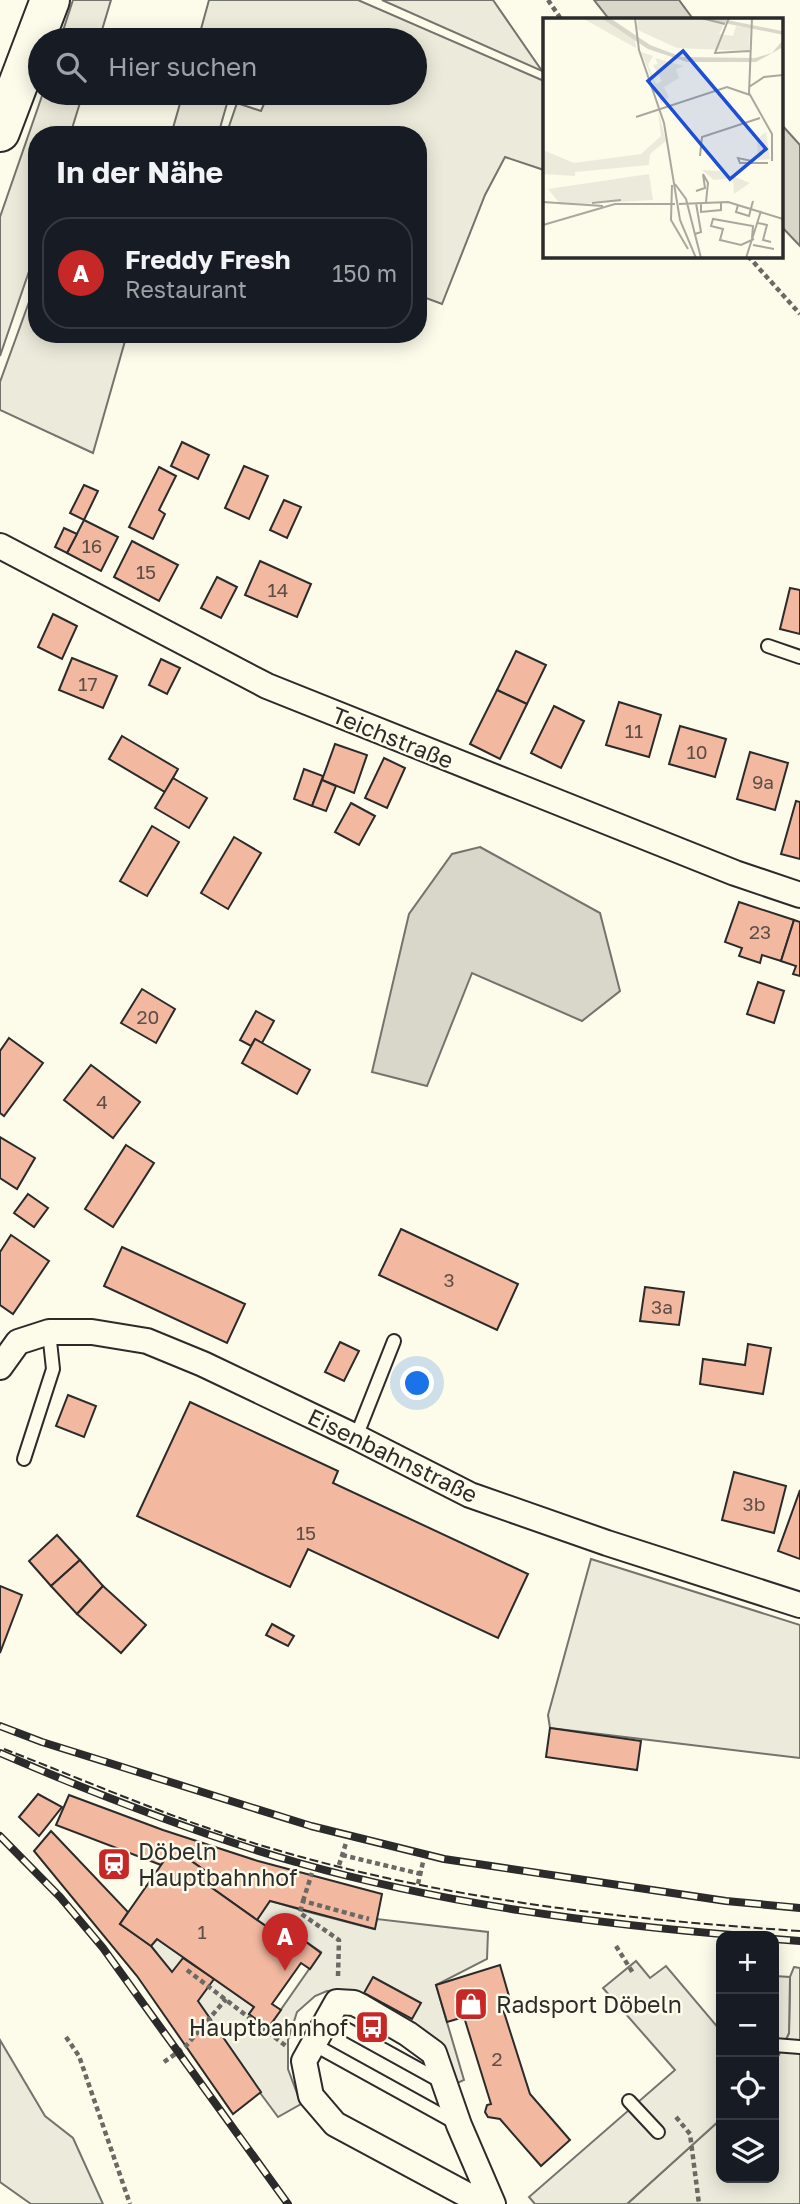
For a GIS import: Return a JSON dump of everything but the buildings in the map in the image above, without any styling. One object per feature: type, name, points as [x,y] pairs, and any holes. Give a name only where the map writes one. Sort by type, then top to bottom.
[{"type":"main road","points":[[39,28],[50,0]]},
{"type":"main road","points":[[0,132],[28,58]]},
{"type":"street","name":"Teichstraße","points":[[0,546],[267,686],[710,863],[800,895]]},
{"type":"street","name":"Eisenbahnstraße","points":[[0,1367],[18,1342],[49,1332],[92,1332],[147,1341],[203,1364],[470,1495],[607,1543],[800,1605]]},
{"type":"street","points":[[474,2198],[335,2124],[311,2096],[309,2052],[332,2011],[354,2003],[408,2034],[434,2053],[459,2125],[492,2204]]},
{"type":"lane","points":[[768,646],[800,657]]},
{"type":"lane","points":[[24,1459],[53,1369],[49,1332]]},
{"type":"lane","points":[[356,1437],[394,1341]]},
{"type":"lane","points":[[779,2045],[800,2047]]},
{"type":"lane","points":[[309,2052],[459,2125]]},
{"type":"lane","points":[[629,2101],[658,2132]]},
{"type":"path","points":[[548,0],[560,18]]},
{"type":"path","points":[[749,257],[800,314]]},
{"type":"path","points":[[339,1865],[346,1843]]},
{"type":"path","points":[[342,1856],[421,1874]]},
{"type":"path","points":[[418,1884],[423,1862]]},
{"type":"path","points":[[312,1873],[300,1913],[339,1940],[332,2011]]},
{"type":"path","points":[[303,1901],[369,1919]]},
{"type":"path","points":[[616,1946],[633,1973]]},
{"type":"path","points":[[187,1970],[226,1999],[309,2052]]},
{"type":"path","points":[[164,2062],[185,2047],[226,1999]]},
{"type":"path","points":[[66,2037],[79,2056],[130,2204]]},
{"type":"path","points":[[676,2117],[690,2134],[699,2204]]},
{"type":"shaded area","points":[[73,0],[111,0],[103,28],[64,28]]},
{"type":"shaded area","points":[[209,0],[358,0],[422,28],[201,28]]},
{"type":"shaded area","points":[[382,0],[493,0],[542,71]]},
{"type":"shaded area","points":[[594,0],[679,0],[692,18],[608,18]]},
{"type":"shaded area","points":[[427,30],[543,81],[543,170],[505,157],[485,195],[442,304],[427,298],[427,126],[229,126],[236,105],[261,111],[264,105],[427,105]]},
{"type":"shaded area","points":[[39,105],[79,105],[73,126],[32,126]]},
{"type":"shaded area","points":[[180,105],[227,105],[221,126],[174,126]]},
{"type":"shaded area","points":[[782,125],[800,145],[800,246],[782,227]]},
{"type":"shaded area","points":[[28,136],[28,274],[0,356],[0,217]]},
{"type":"shaded area","points":[[28,305],[28,343],[124,343],[93,453],[0,410],[0,382]]},
{"type":"shaded area","points":[[480,847],[600,913],[620,991],[582,1021],[472,973],[427,1086],[372,1072],[409,914],[452,854]]},
{"type":"shaded area","points":[[591,1559],[800,1625],[800,1758],[550,1728],[548,1715]]},
{"type":"shaded area","points":[[198,1878],[374,1929],[377,1919],[488,1932],[487,1959],[436,1985],[464,2080],[455,2084],[344,1990],[327,1991],[315,1996],[297,2012],[288,2040],[288,2069],[301,2104],[278,2117],[151,1946],[157,1939],[254,2007],[249,2014],[268,2028],[321,1952],[302,1939],[296,1947]]},
{"type":"shaded area","points":[[636,1961],[650,1978],[666,1966],[716,2025],[716,2124],[627,2204],[535,2204],[529,2197],[675,2070],[603,1988]]},
{"type":"shaded area","points":[[794,1967],[800,1968],[800,2204],[627,2204],[716,2124],[716,2183],[779,2183],[779,2054],[789,2033],[790,1977]]},
{"type":"shaded area","points":[[779,1976],[790,1977],[789,2033],[779,2054]]},
{"type":"shaded area","points":[[0,2040],[45,2116],[73,2138],[103,2204],[31,2204],[0,2182]]},
{"type":"railway","points":[[0,1726],[42,1742],[311,1826],[444,1859],[726,1901],[800,1908]]},
{"type":"railway","points":[[0,1753],[185,1827],[261,1852],[354,1877],[520,1910],[716,1933]]},
{"type":"railway","points":[[0,1836],[60,1897],[103,1948],[288,2204]]},
{"type":"railway","points":[[779,1939],[800,1941]]},
{"type":"fence","points":[[4,1749],[216,1831],[382,1877],[451,1891],[590,1912],[800,1931]]},
{"type":"place","name":"Döbeln Hauptbahnhof","points":[[114,1864]]},
{"type":"place","name":"Freddy Fresh","points":[[285,1971]]},
{"type":"place","name":"Radsport Döbeln","points":[[471,2004]]},
{"type":"place","name":"Hauptbahnhof","points":[[372,2027]]}]
